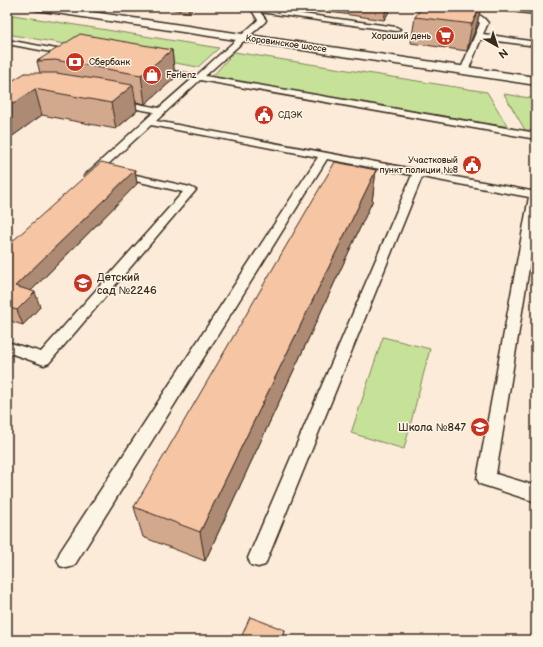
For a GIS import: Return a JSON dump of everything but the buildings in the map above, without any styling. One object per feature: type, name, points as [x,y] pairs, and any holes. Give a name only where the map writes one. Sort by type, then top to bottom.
[{"type":"main road","name":"Коровинское шоссе","points":[[36,7],[536,81]]},
{"type":"lane","points":[[415,7],[450,11],[471,10],[482,19],[484,23],[464,70]]},
{"type":"lane","points":[[493,7],[536,12]]},
{"type":"lane","points":[[80,184],[262,20],[255,8]]},
{"type":"lane","points":[[255,8],[396,29]]},
{"type":"lane","points":[[478,36],[536,44]]},
{"type":"lane","points":[[7,42],[83,56]]},
{"type":"lane","points":[[144,68],[536,136]]},
{"type":"lane","points":[[108,101],[161,111]]},
{"type":"lane","points":[[148,122],[535,196],[530,254],[486,479],[536,494]]},
{"type":"lane","points":[[67,559],[324,155]]},
{"type":"lane","points":[[7,347],[44,359],[190,190],[96,169]]},
{"type":"lane","points":[[258,558],[418,174]]},
{"type":"green space","points":[[7,14],[219,48],[198,67],[7,34]]},
{"type":"green space","points":[[234,52],[487,92],[508,127],[211,78]]},
{"type":"green space","points":[[504,94],[536,99],[536,131],[525,130]]},
{"type":"green space","points":[[383,337],[430,349],[404,449],[351,433]]},
{"type":"place","name":"Хороший день","points":[[445,36]]},
{"type":"place","name":"Сбербанк","points":[[75,62]]},
{"type":"place","name":"Ferlenz","points":[[152,75]]},
{"type":"place","name":"СДЭК","points":[[264,115]]},
{"type":"place","name":"Участковый пункт полиции №8","points":[[472,165]]},
{"type":"place","name":"Детский сад №2246","points":[[83,283]]},
{"type":"place","name":"Школа №847","points":[[480,427]]}]
